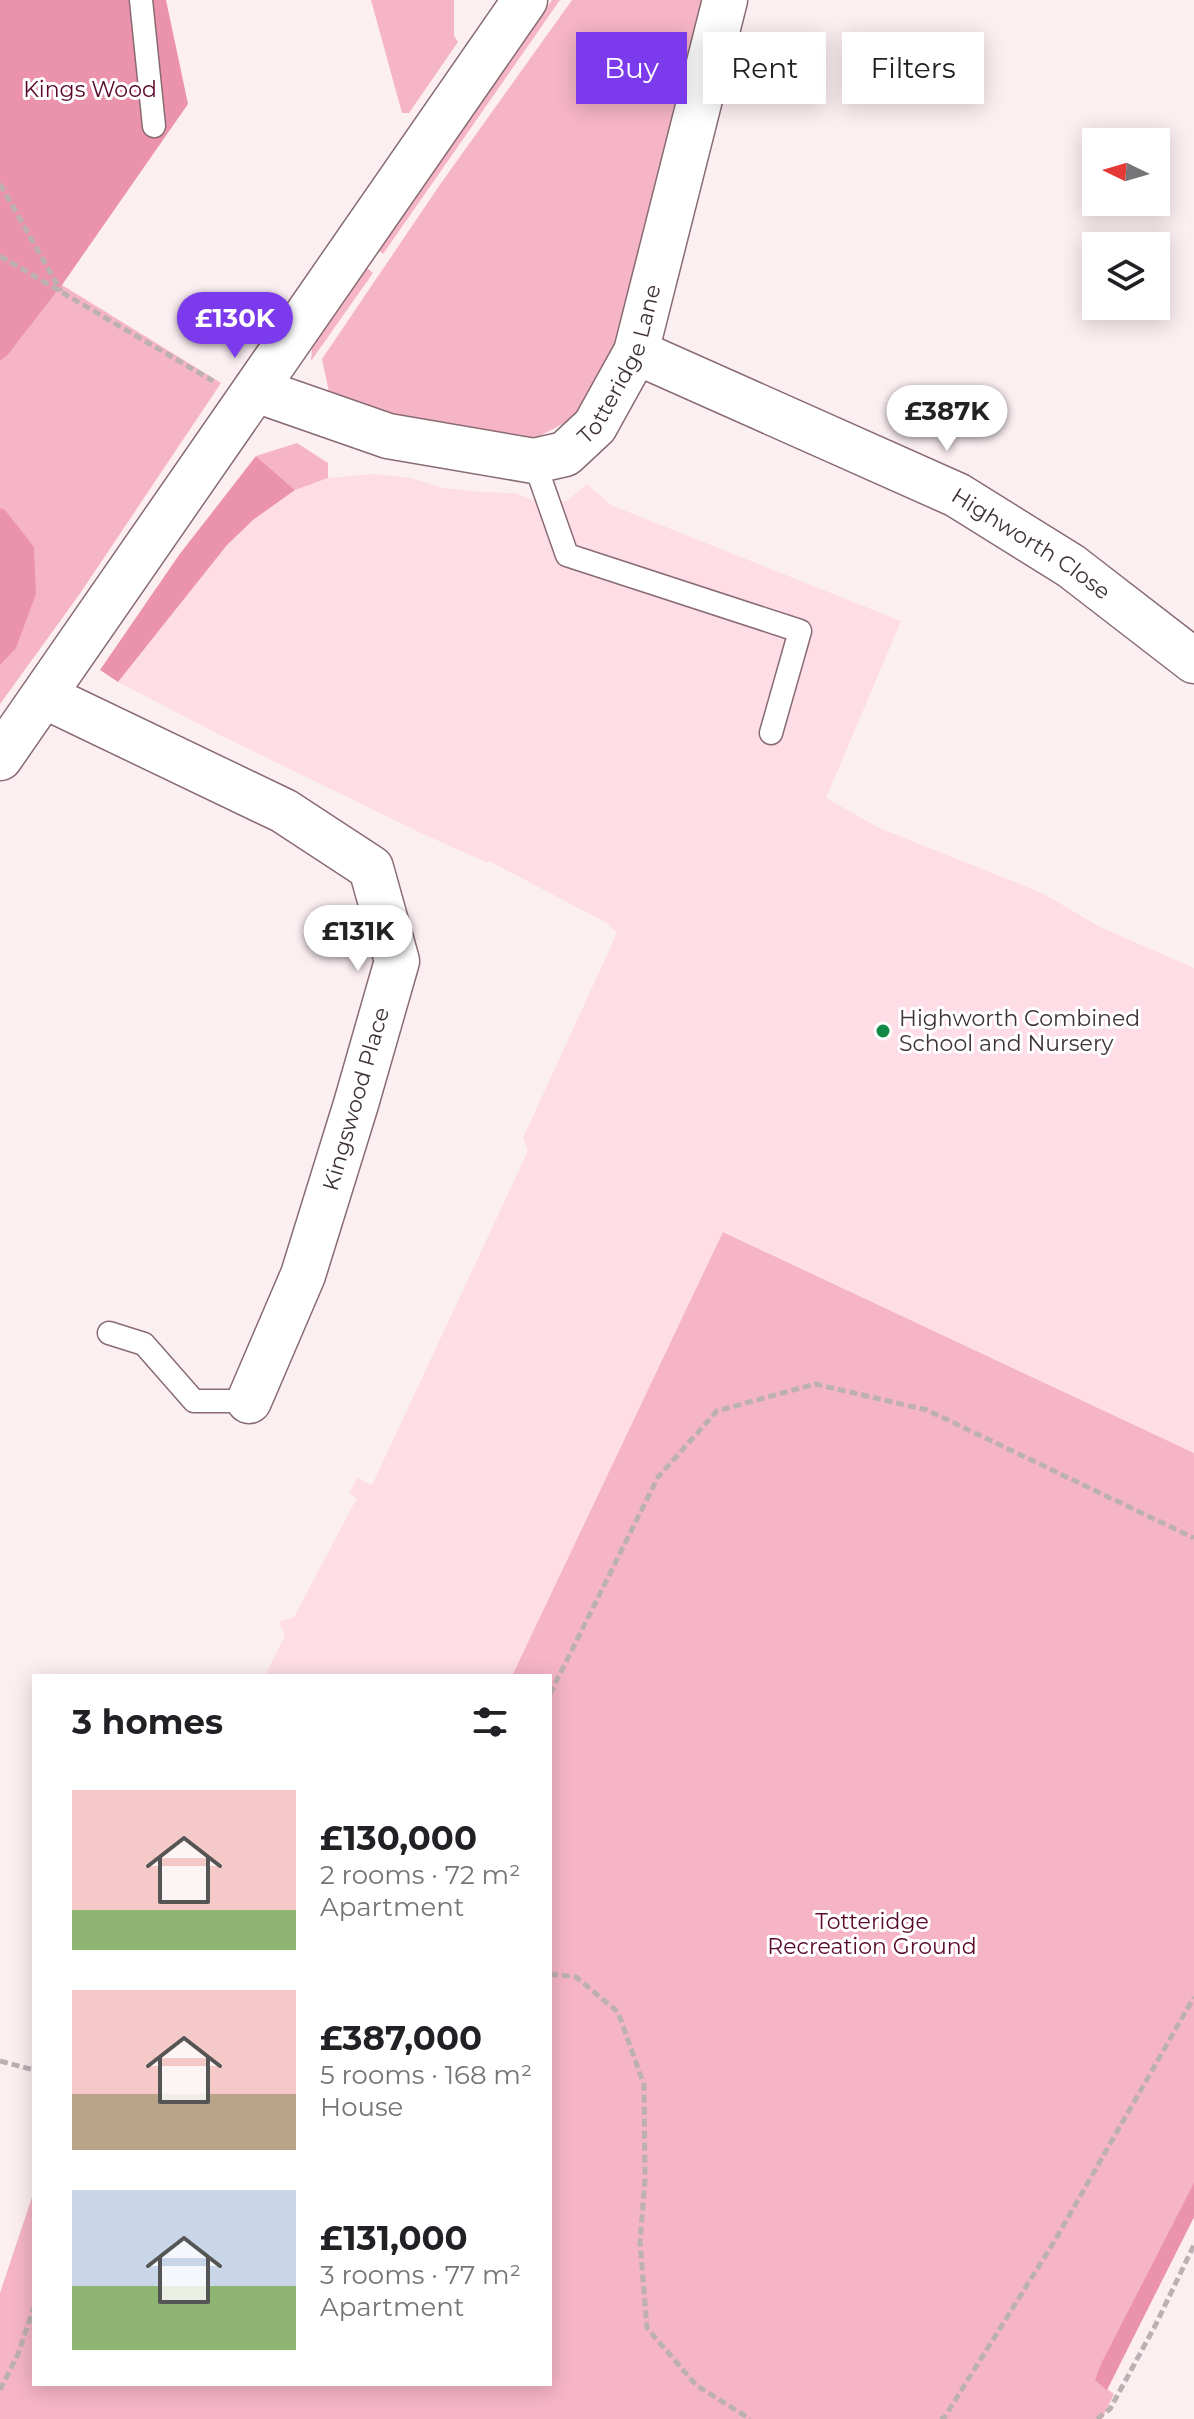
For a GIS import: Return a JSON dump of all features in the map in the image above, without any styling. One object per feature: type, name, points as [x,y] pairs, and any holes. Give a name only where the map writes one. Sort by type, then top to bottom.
[{"type":"street","points":[[0,758],[525,0]]},
{"type":"street","name":"Totteridge Lane","points":[[252,396],[388,436],[534,461],[565,454],[595,426],[636,352],[725,0]]},
{"type":"street","name":"Highworth Close","points":[[636,352],[957,495],[1071,566],[1194,661]]},
{"type":"street","name":"Kingswood Place","points":[[44,696],[284,811],[371,868],[397,961],[303,1275],[249,1401]]},
{"type":"lane","points":[[141,0],[154,126]]},
{"type":"lane","points":[[534,461],[567,555],[800,631],[771,733]]},
{"type":"lane","points":[[109,1333],[144,1344],[194,1401],[249,1401]]},
{"type":"path","points":[[0,184],[61,292]]},
{"type":"path","points":[[0,256],[252,396]]},
{"type":"path","points":[[552,1690],[658,1477],[717,1411],[815,1384],[927,1410],[1194,1538]]},
{"type":"path","points":[[552,1974],[576,1977],[618,2012],[644,2085],[645,2180],[640,2242],[647,2328],[696,2385],[750,2419]]},
{"type":"path","points":[[940,2419],[944,2418],[1054,2242],[1194,1997]]},
{"type":"path","points":[[0,2061],[32,2069]]},
{"type":"path","points":[[1097,2419],[1110,2409],[1194,2245]]},
{"type":"path","points":[[0,2390],[18,2354],[32,2313]]},
{"type":"shaded area","name":"Highworth Combined School and Nursery","points":[[373,474],[412,478],[442,488],[514,493],[542,503],[567,501],[587,484],[611,505],[901,621],[826,798],[879,828],[1044,894],[1098,926],[1194,968],[1194,1453],[724,1232],[513,1674],[266,1674],[285,1635],[279,1622],[294,1617],[357,1498],[349,1494],[357,1478],[372,1485],[528,1151],[523,1138],[617,933],[607,923],[489,861],[423,834],[118,682],[227,545],[253,520],[295,490],[328,478]]},
{"type":"green space","name":"Kings Wood","points":[[0,0],[166,0],[188,104],[62,285],[0,361]]},
{"type":"green space","points":[[371,0],[454,0],[454,36],[458,42],[409,113],[402,113]]},
{"type":"green space","points":[[552,0],[560,0],[383,254],[378,250]]},
{"type":"green space","points":[[572,0],[709,0],[687,100],[687,32],[576,32],[576,104],[686,104],[647,282],[589,410],[534,439],[503,440],[356,404],[329,392],[322,359],[439,186]]},
{"type":"green space","points":[[367,268],[373,273],[311,361],[312,348]]},
{"type":"green space","points":[[62,285],[221,383],[79,595],[0,704],[0,361]]},
{"type":"green space","points":[[297,443],[328,463],[328,478],[295,490],[256,456]]},
{"type":"green space","points":[[256,456],[295,490],[253,520],[227,545],[118,682],[100,670],[179,555]]},
{"type":"green space","points":[[0,508],[5,510],[34,547],[36,594],[16,648],[0,665]]},
{"type":"green space","name":"Totteridge Recreation Ground","points":[[723,1232],[1194,1453],[1194,2217],[1107,2389],[1114,2394],[1102,2419],[0,2419],[0,2293],[32,2197],[32,2386],[552,2386],[552,1674],[513,1674]]},
{"type":"green space","points":[[1194,2183],[1194,2217],[1107,2390],[1095,2380],[1102,2362]]},
{"type":"place","name":"Highworth Combined School and Nursery","points":[[883,1031]]}]
